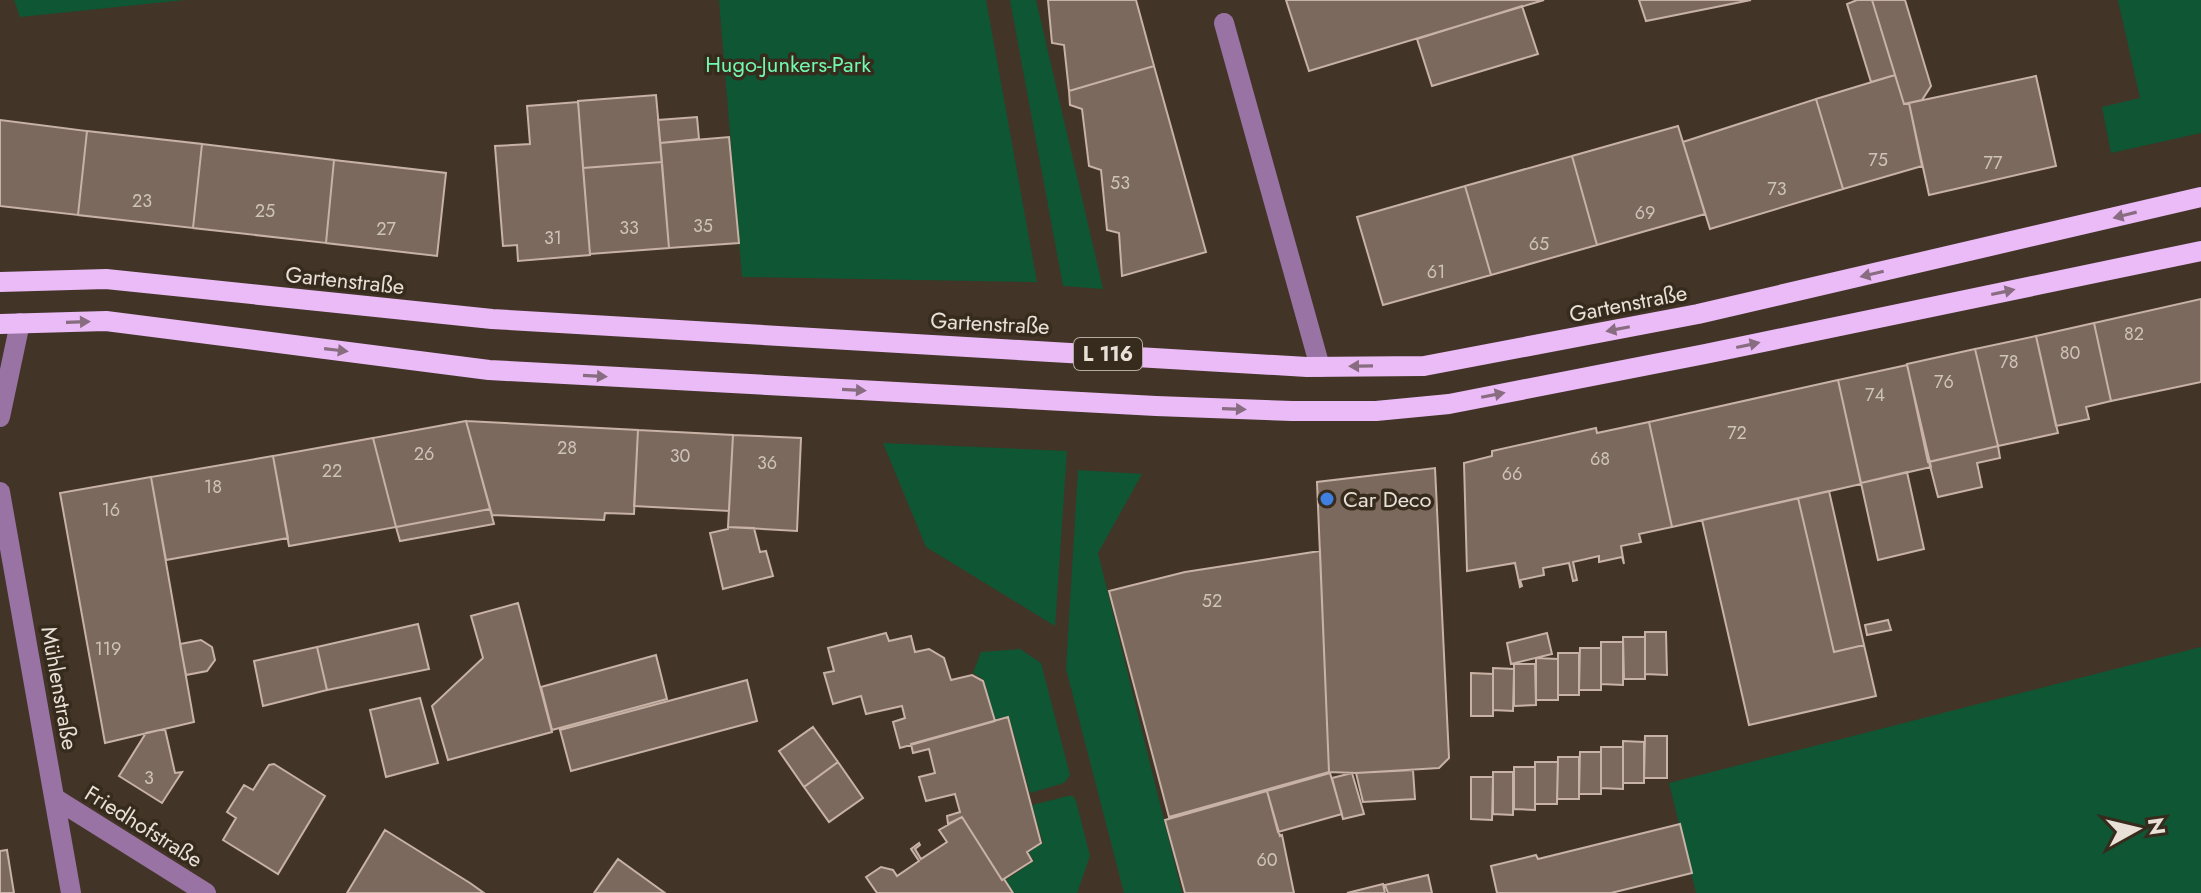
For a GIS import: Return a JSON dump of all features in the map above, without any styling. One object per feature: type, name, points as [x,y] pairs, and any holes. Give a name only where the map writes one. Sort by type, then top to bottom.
[{"type":"main road","name":"Gartenstraße","points":[[0,282],[106,279],[492,319],[1320,367],[1424,366],[1698,314],[2201,197]]},
{"type":"main road","name":"L 116","points":[[10,324],[106,321],[489,370],[1156,406],[1376,411],[1464,401],[2201,251]]},
{"type":"street","points":[[1224,23],[1320,367]]},
{"type":"street","points":[[0,417],[10,324]]},
{"type":"street","name":"Mühlenstraße","points":[[0,492],[71,893]]},
{"type":"street","name":"Friedhofstraße","points":[[56,799],[206,893]]},
{"type":"green space","points":[[14,0],[185,0],[20,17]]},
{"type":"green space","name":"Hugo-Junkers-Park","points":[[719,0],[986,0],[1037,282],[742,277]]},
{"type":"green space","points":[[1010,0],[1036,0],[1103,289],[1063,286]]},
{"type":"green space","points":[[2118,0],[2201,0],[2201,133],[2111,153],[2102,107],[2140,98]]},
{"type":"green space","points":[[883,443],[1067,451],[1055,626],[926,547]]},
{"type":"green space","points":[[1078,470],[1142,474],[1098,553],[1182,893],[1124,893],[1066,669]]},
{"type":"green space","points":[[2201,647],[2201,893],[1696,893],[1669,783]]},
{"type":"green space","points":[[1020,649],[1041,663],[1070,775],[1064,783],[1030,793],[1009,716],[995,719],[984,680],[973,673],[981,652]]},
{"type":"green space","points":[[1073,796],[1076,801],[1090,856],[1077,893],[1014,893],[1006,880],[1034,861],[1029,852],[1043,843],[1032,805]]},
{"type":"building","points":[[1048,0],[1136,0],[1154,66],[1069,91],[1064,45],[1052,43]]},
{"type":"building","points":[[1286,0],[1544,0],[1309,71]]},
{"type":"building","points":[[1639,0],[1751,0],[1646,21]]},
{"type":"building","points":[[1872,0],[1895,75],[1871,82],[1847,4]]},
{"type":"building","points":[[1872,0],[1905,0],[1931,86],[1922,100],[1904,104]]},
{"type":"building","points":[[1522,6],[1538,54],[1432,86],[1417,39]]},
{"type":"building","points":[[1154,66],[1206,252],[1122,276],[1119,233],[1107,230],[1101,170],[1089,166],[1082,109],[1070,105],[1069,91]]},
{"type":"building","points":[[1895,75],[1904,104],[1909,103],[1922,166],[1843,189],[1816,99]]},
{"type":"building","points":[[2036,76],[2056,166],[1929,195],[1909,103]]},
{"type":"building","points":[[656,95],[662,162],[583,168],[578,101]]},
{"type":"building","points":[[1816,99],[1843,189],[1710,229],[1683,142]]},
{"type":"building","points":[[578,102],[590,255],[518,261],[517,245],[503,246],[495,146],[530,144],[527,106]]},
{"type":"building","points":[[697,117],[699,139],[660,143],[658,120]]},
{"type":"building","points":[[0,120],[87,131],[78,215],[0,206]]},
{"type":"building","points":[[1678,126],[1705,214],[1597,245],[1572,156]]},
{"type":"building","points":[[87,131],[202,144],[193,228],[78,215]]},
{"type":"building","points":[[729,137],[739,243],[669,248],[660,143]]},
{"type":"building","points":[[202,144],[334,160],[326,243],[193,228]]},
{"type":"building","points":[[1572,156],[1597,245],[1491,275],[1465,186]]},
{"type":"building","points":[[334,160],[446,173],[437,256],[326,243]]},
{"type":"building","points":[[662,162],[669,248],[590,254],[583,168]]},
{"type":"building","points":[[1465,186],[1491,275],[1383,305],[1357,217]]},
{"type":"building","points":[[2201,299],[2201,382],[2111,401],[2094,323]]},
{"type":"building","points":[[2094,323],[2111,401],[2086,407],[2089,419],[2056,426],[2036,336]]},
{"type":"building","points":[[2036,336],[2058,433],[1998,446],[1975,349]]},
{"type":"building","points":[[1975,349],[1998,446],[1928,462],[1907,364]]},
{"type":"building","points":[[1907,365],[1931,467],[1861,483],[1838,380]]},
{"type":"building","points":[[1838,380],[1861,484],[1672,527],[1649,422]]},
{"type":"building","points":[[466,421],[490,509],[396,527],[373,438]]},
{"type":"building","points":[[466,421],[638,430],[634,514],[605,513],[604,520],[492,515]]},
{"type":"building","points":[[1649,422],[1672,527],[1639,534],[1641,542],[1621,546],[1624,564],[1622,557],[1599,562],[1599,556],[1573,562],[1577,580],[1573,581],[1569,563],[1543,568],[1544,575],[1520,580],[1520,587],[1515,563],[1467,571],[1464,463],[1492,456],[1492,451],[1596,428],[1597,433]]},
{"type":"building","points":[[638,430],[733,435],[729,511],[634,506]]},
{"type":"building","points":[[733,435],[801,438],[797,531],[728,527]]},
{"type":"building","points":[[373,438],[396,527],[289,546],[273,456]]},
{"type":"building","points":[[1998,446],[2000,458],[1977,463],[1982,487],[1938,497],[1929,462]]},
{"type":"building","points":[[273,456],[288,538],[166,560],[151,477]]},
{"type":"building","points":[[1435,468],[1449,758],[1439,768],[1329,772],[1317,482]]},
{"type":"building","points":[[1907,472],[1924,549],[1878,560],[1861,483]]},
{"type":"building","points":[[151,477],[194,722],[105,743],[60,493]]},
{"type":"building","points":[[1829,491],[1864,645],[1834,652],[1798,498]]},
{"type":"building","points":[[1798,498],[1834,652],[1864,645],[1876,696],[1749,725],[1702,520]]},
{"type":"building","points":[[490,509],[494,524],[400,541],[396,527]]},
{"type":"building","points":[[728,527],[754,528],[760,552],[766,551],[773,576],[723,589],[710,533]]},
{"type":"building","points":[[1320,551],[1329,772],[1169,817],[1109,591],[1185,572]]},
{"type":"building","points":[[518,603],[552,732],[448,760],[432,706],[483,658],[471,616]]},
{"type":"building","points":[[1888,620],[1891,630],[1867,635],[1865,625]]},
{"type":"building","points":[[418,624],[429,669],[327,690],[317,647]]},
{"type":"building","points":[[1645,632],[1666,632],[1667,675],[1645,674]]},
{"type":"building","points":[[886,633],[889,641],[911,636],[915,652],[929,649],[944,658],[951,680],[972,675],[983,681],[995,721],[900,748],[893,722],[905,718],[902,706],[866,714],[861,696],[833,704],[824,673],[834,671],[828,648]]},
{"type":"building","points":[[1547,633],[1552,654],[1511,664],[1507,643]]},
{"type":"building","points":[[1623,637],[1645,637],[1645,679],[1624,679]]},
{"type":"building","points":[[201,640],[212,647],[215,660],[207,671],[186,675],[180,644]]},
{"type":"building","points":[[1601,642],[1623,642],[1623,685],[1601,684]]},
{"type":"building","points":[[317,647],[327,690],[263,706],[254,661]]},
{"type":"building","points":[[1580,648],[1601,648],[1601,690],[1579,690]]},
{"type":"building","points":[[1558,653],[1579,653],[1579,695],[1558,695]]},
{"type":"building","points":[[656,655],[667,699],[552,730],[541,687]]},
{"type":"building","points":[[1536,658],[1558,659],[1558,700],[1536,700]]},
{"type":"building","points":[[1514,664],[1535,664],[1536,705],[1514,706]]},
{"type":"building","points":[[1493,668],[1514,669],[1513,711],[1493,710]]},
{"type":"building","points":[[1471,673],[1493,674],[1493,716],[1471,716]]},
{"type":"building","points":[[747,680],[757,721],[571,771],[560,730]]},
{"type":"building","points":[[420,698],[438,763],[386,777],[370,710]]},
{"type":"building","points":[[1008,717],[1041,843],[1027,852],[1032,861],[1002,880],[962,817],[948,824],[947,816],[960,812],[955,794],[926,801],[919,777],[935,773],[929,749],[913,753],[911,744]]},
{"type":"building","points":[[813,727],[838,762],[804,787],[779,751]]},
{"type":"building","points":[[165,729],[175,773],[182,772],[162,803],[119,776],[146,733]]},
{"type":"building","points":[[1645,736],[1667,736],[1667,778],[1644,778]]},
{"type":"building","points":[[1623,741],[1644,742],[1644,783],[1623,783]]},
{"type":"building","points":[[1601,747],[1623,747],[1623,789],[1601,788]]},
{"type":"building","points":[[1580,752],[1601,752],[1601,794],[1579,794]]},
{"type":"building","points":[[1558,757],[1579,757],[1579,799],[1557,799]]},
{"type":"building","points":[[838,762],[863,798],[829,822],[804,787]]},
{"type":"building","points":[[1535,762],[1558,762],[1557,804],[1535,804]]},
{"type":"building","points":[[274,764],[325,796],[278,874],[223,840],[236,818],[227,812],[244,785],[253,790],[269,765]]},
{"type":"building","points":[[1514,767],[1535,767],[1535,810],[1514,809]]},
{"type":"building","points":[[1413,770],[1415,799],[1363,802],[1356,773]]},
{"type":"building","points":[[1493,772],[1513,772],[1513,815],[1493,814]]},
{"type":"building","points":[[1330,773],[1342,814],[1278,832],[1267,791]]},
{"type":"building","points":[[1352,773],[1364,814],[1343,819],[1332,778]]},
{"type":"building","points":[[1471,777],[1493,777],[1492,820],[1471,819]]},
{"type":"building","points":[[1267,791],[1282,835],[1294,893],[1185,893],[1165,820]]},
{"type":"building","points":[[962,817],[1013,893],[877,893],[866,877],[881,867],[893,870],[897,876],[919,861],[911,849],[919,843],[915,849],[921,859],[947,842],[939,830]]},
{"type":"building","points":[[1680,824],[1692,873],[1611,893],[1497,893],[1491,866],[1536,855],[1538,859]]},
{"type":"building","points":[[385,830],[470,883],[484,893],[347,893]]},
{"type":"building","points":[[7,850],[14,893],[0,893],[0,851]]},
{"type":"building","points":[[618,859],[665,893],[594,893]]},
{"type":"building","points":[[1428,875],[1432,893],[1388,893],[1385,885]]},
{"type":"building","points":[[1383,884],[1385,893],[1347,893]]},
{"type":"place","name":"Car Deco","points":[[1327,499]]}]
